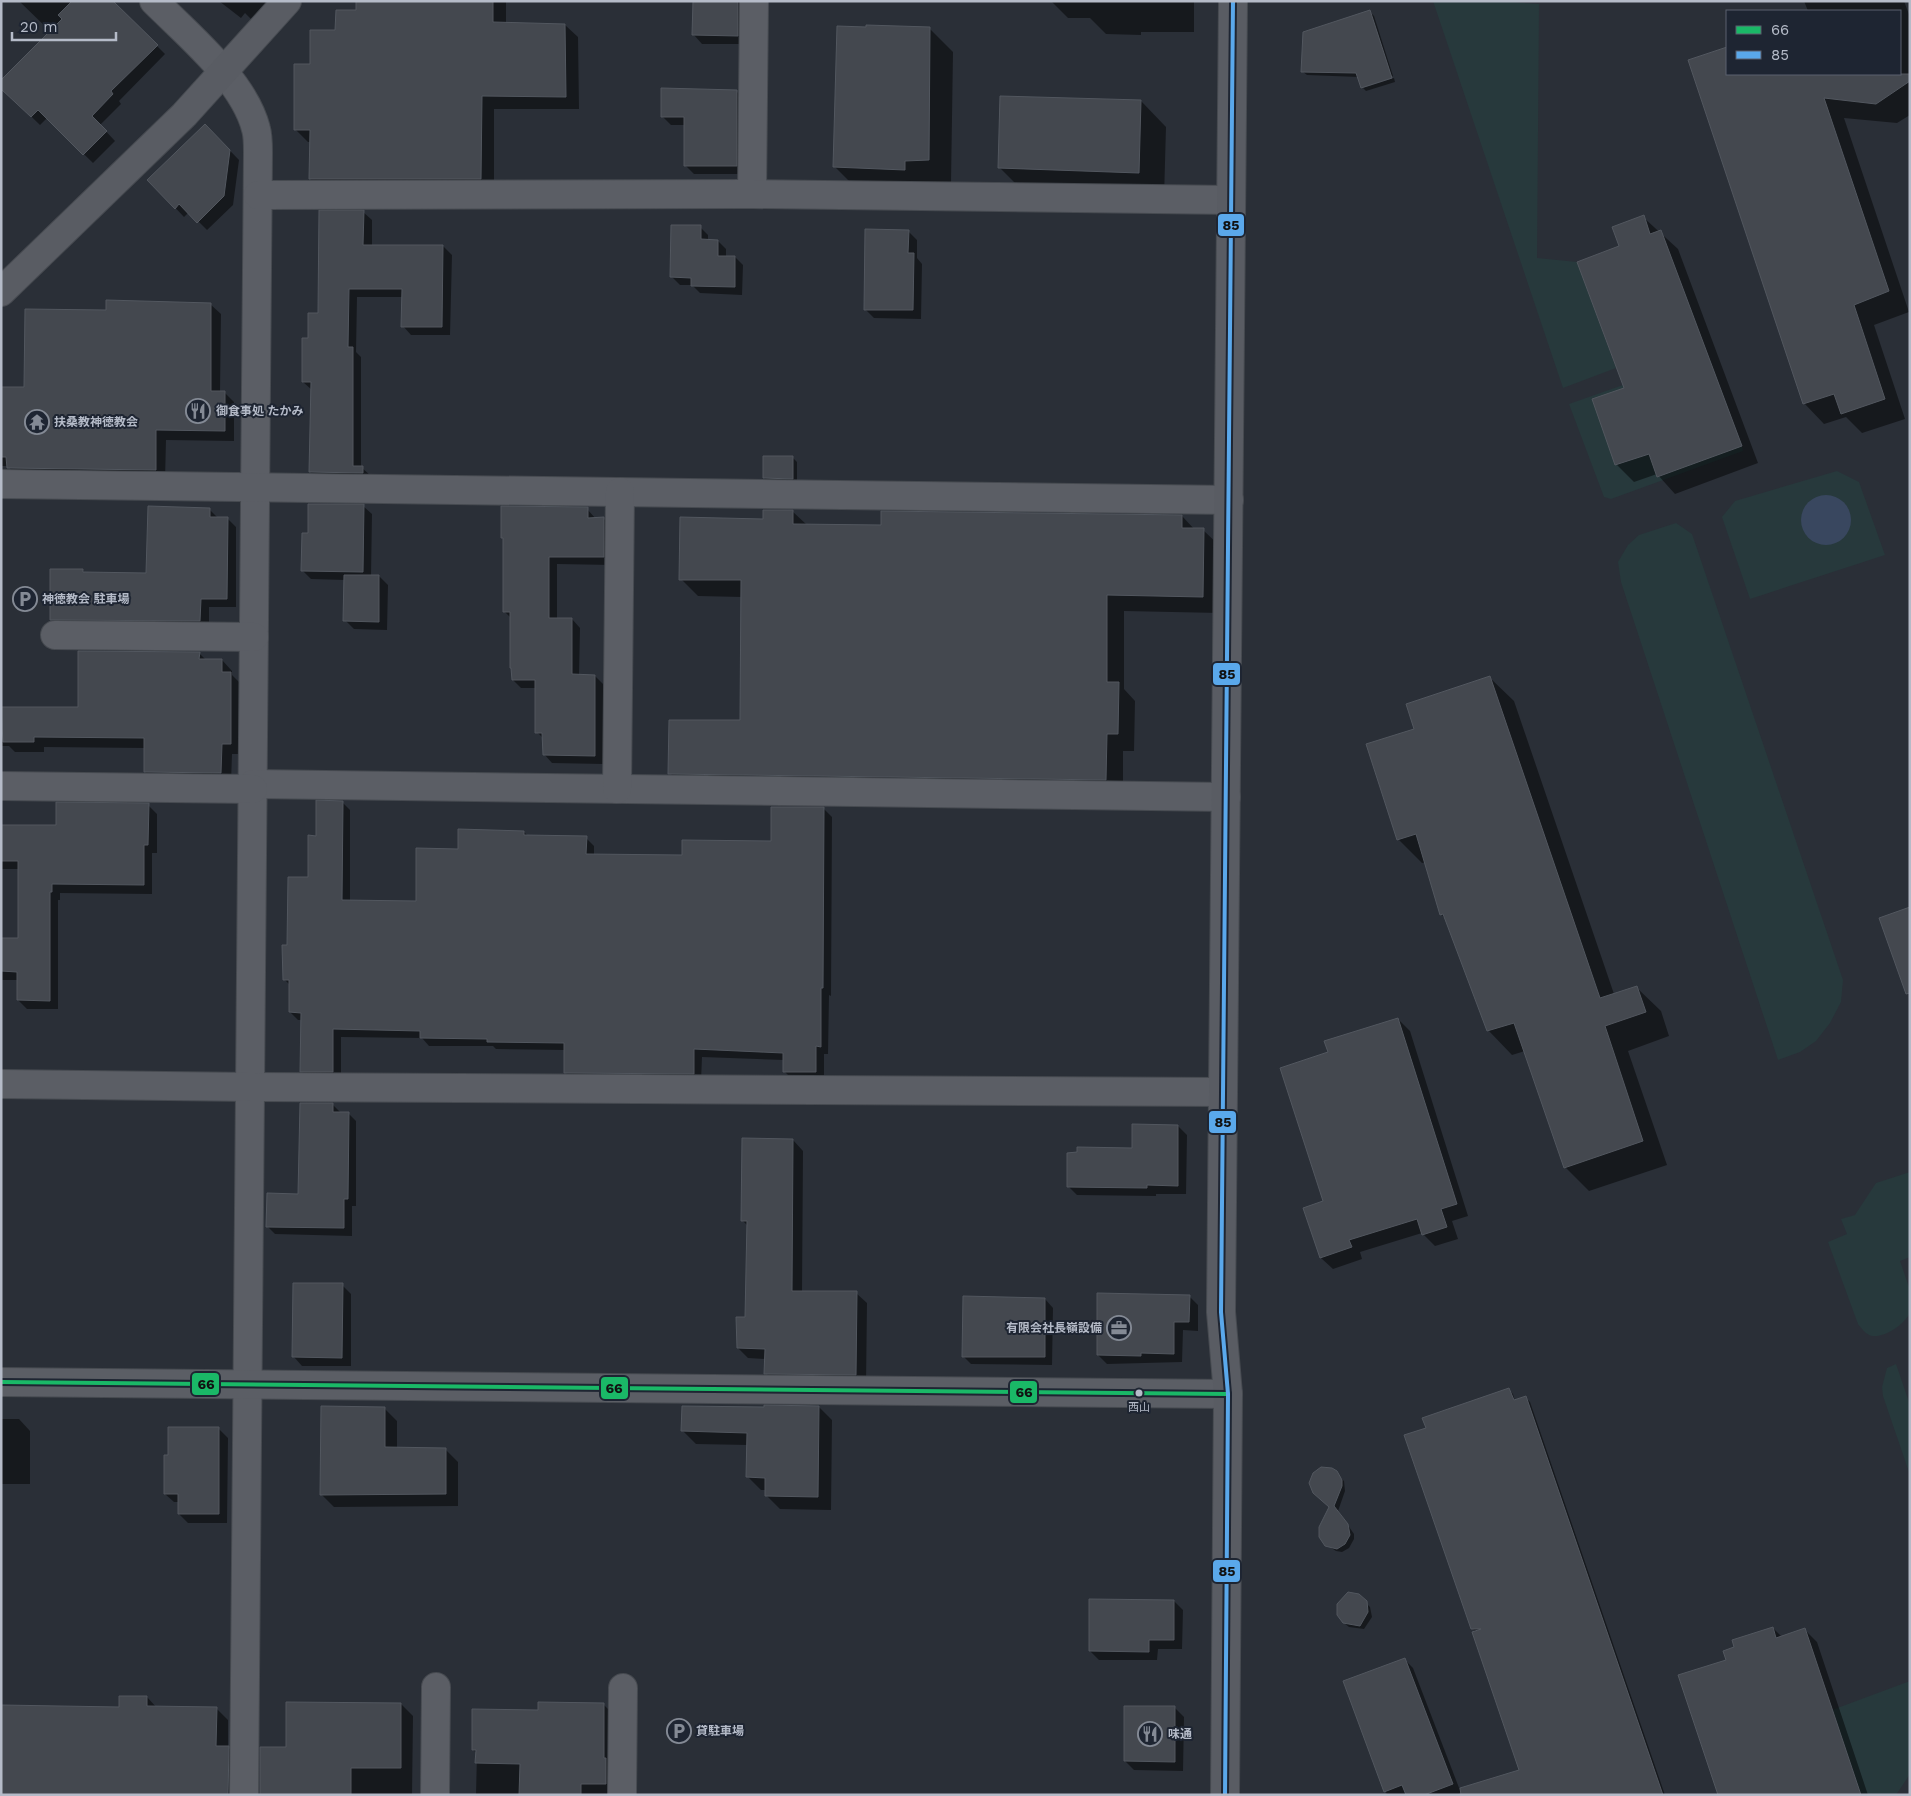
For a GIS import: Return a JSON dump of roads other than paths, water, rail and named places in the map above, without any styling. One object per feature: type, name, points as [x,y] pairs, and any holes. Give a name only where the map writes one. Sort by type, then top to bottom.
[{"type":"main road","points":[[1,292],[184,115],[287,1]]},
{"type":"main road","points":[[1225,1795],[1228,1394],[1221,1312],[1233,1]]},
{"type":"street","points":[[154,1],[224,71],[248,108],[256,129],[258,195],[244,1795]]},
{"type":"street","points":[[752,194],[754,1]]},
{"type":"street","points":[[258,195],[752,194],[1231,200]]},
{"type":"street","points":[[1,484],[1228,500]]},
{"type":"street","points":[[617,789],[620,492]]},
{"type":"street","points":[[55,635],[254,637]]},
{"type":"street","points":[[1,786],[617,789],[1226,797]]},
{"type":"street","points":[[1,1084],[1223,1092]]},
{"type":"street","points":[[1,1382],[1228,1394]]},
{"type":"street","points":[[435,1795],[436,1687]]},
{"type":"street","points":[[622,1795],[623,1688]]},
{"type":"water","points":[[1826,495],[1836,497],[1844,502],[1849,510],[1851,520],[1849,530],[1844,538],[1836,543],[1826,545],[1816,543],[1808,538],[1803,530],[1801,520],[1803,510],[1808,502],[1816,497]]},
{"type":"place","name":"御食事処 たかみ","points":[[198,411]]},
{"type":"place","name":"扶桑教神徳教会","points":[[37,422]]},
{"type":"place","name":"神徳教会 駐車場","points":[[25,599]]},
{"type":"place","name":"有限会社長嶺設備","points":[[1119,1328]]},
{"type":"place","name":"西山","points":[[1139,1393]]},
{"type":"place","name":"貸駐車場","points":[[679,1731]]},
{"type":"place","name":"味通","points":[[1150,1734]]}]
